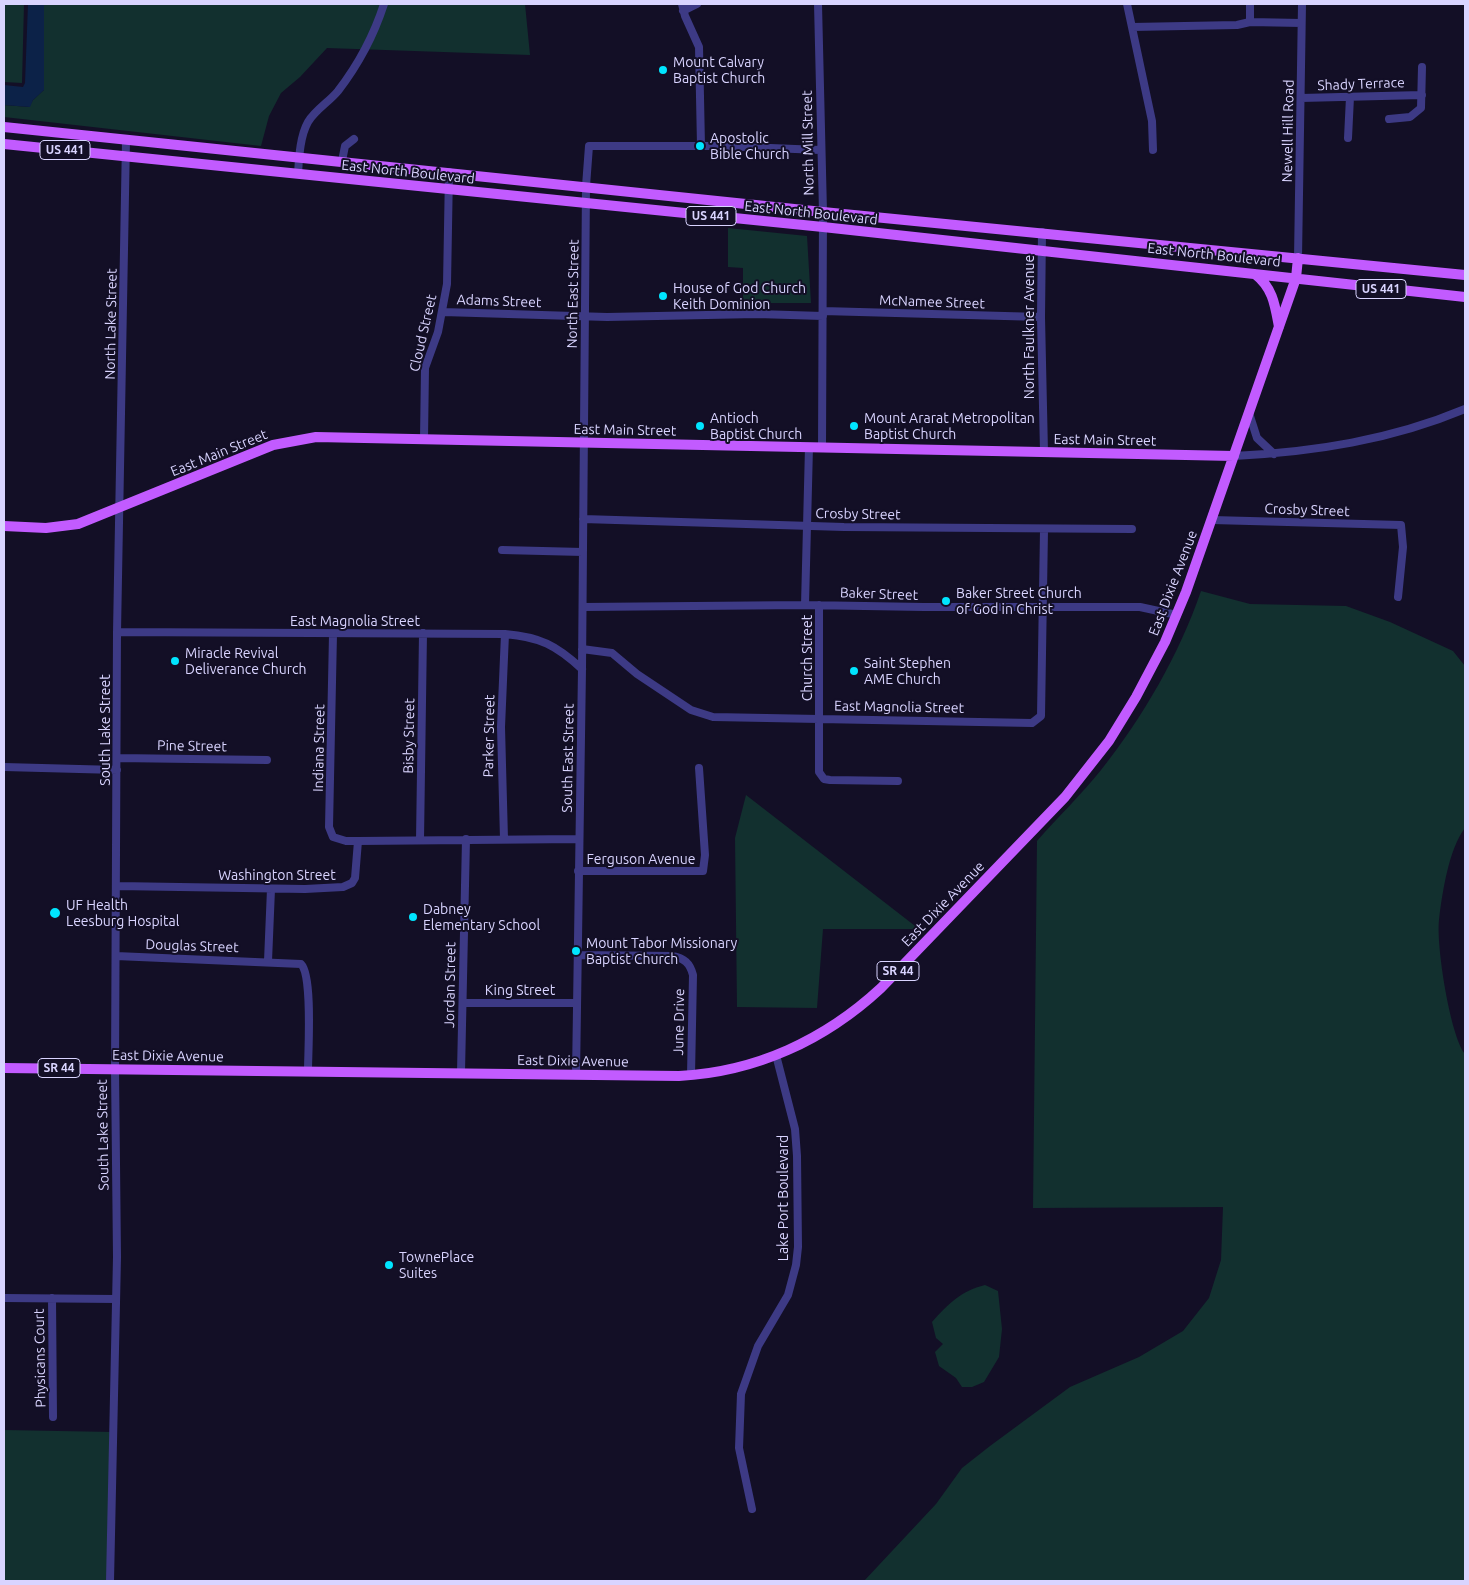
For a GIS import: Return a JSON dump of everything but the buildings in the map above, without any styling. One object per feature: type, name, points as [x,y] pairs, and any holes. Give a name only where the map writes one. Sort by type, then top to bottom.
[{"type":"main road","name":"East North Boulevard","points":[[4,127],[823,212],[1465,275]]},
{"type":"main road","name":"East North Boulevard","points":[[4,144],[823,227],[1465,297]]},
{"type":"main road","name":"SR 44","points":[[1296,278],[1298,258]]},
{"type":"main road","points":[[1254,274],[1266,282],[1271,291],[1279,328]]},
{"type":"main road","name":"East Dixie Avenue","points":[[4,1068],[691,1075],[741,1067],[776,1055],[824,1032],[866,1002],[1058,804],[1087,770],[1120,724],[1151,670],[1177,615],[1296,278]]},
{"type":"main road","name":"East Main Street","points":[[4,526],[63,526],[78,524],[273,445],[294,439],[316,437],[1234,456]]},
{"type":"street","points":[[298,174],[309,121],[336,93],[354,69],[367,46],[384,4]]},
{"type":"street","points":[[697,4],[682,7],[699,47],[701,146],[820,150]]},
{"type":"street","name":"North Mill Street","points":[[818,4],[820,150],[823,212],[822,447]]},
{"type":"street","points":[[1127,4],[1152,121],[1153,150]]},
{"type":"street","points":[[1250,4],[1250,22]]},
{"type":"street","name":"Newell Hill Road","points":[[1298,258],[1302,4]]},
{"type":"street","points":[[1132,27],[1237,26],[1250,22],[1302,23]]},
{"type":"street","name":"Shady Terrace","points":[[1389,119],[1401,119],[1414,115],[1421,108],[1422,67]]},
{"type":"street","name":"Shady Terrace","points":[[1301,98],[1422,95]]},
{"type":"street","points":[[1348,138],[1350,98]]},
{"type":"street","points":[[342,161],[345,146],[354,139]]},
{"type":"street","name":"North Lake Street","points":[[120,508],[126,140]]},
{"type":"street","name":"North East Street","points":[[584,442],[586,186],[589,146],[701,146]]},
{"type":"street","name":"Cloud Street","points":[[424,439],[425,368],[443,312],[448,261],[449,172]]},
{"type":"street","name":"North Faulkner Avenue","points":[[1042,232],[1041,317],[1044,452]]},
{"type":"street","name":"Adams Street","points":[[443,312],[585,317]]},
{"type":"street","name":"McNamee Street","points":[[585,317],[823,313],[1041,317]]},
{"type":"street","name":"East Main Street","points":[[1234,456],[1322,449],[1375,438],[1418,426],[1465,409]]},
{"type":"street","points":[[1249,413],[1257,438],[1274,454]]},
{"type":"street","name":"South East Street","points":[[576,1075],[584,442]]},
{"type":"street","name":"Church Street","points":[[809,447],[805,605],[819,605],[819,772],[824,779],[898,781]]},
{"type":"street","name":"South Lake Street","points":[[110,1581],[116,1299],[117,632],[120,508]]},
{"type":"street","name":"Crosby Street","points":[[583,519],[808,526],[1044,530],[1132,529]]},
{"type":"street","name":"Crosby Street","points":[[1212,520],[1401,525],[1403,546],[1398,597]]},
{"type":"street","points":[[1043,608],[1044,530]]},
{"type":"street","points":[[502,550],[583,552]]},
{"type":"street","points":[[583,608],[805,605]]},
{"type":"street","name":"Baker Street","points":[[819,605],[1043,608],[1140,607],[1177,615]]},
{"type":"street","name":"East Magnolia Street","points":[[582,648],[612,653],[637,674],[691,710],[713,717],[1032,723],[1041,716],[1043,608]]},
{"type":"street","name":"East Magnolia Street","points":[[117,632],[505,634],[530,636],[546,642],[567,655],[582,669]]},
{"type":"street","name":"Bisby Street","points":[[420,840],[423,633]]},
{"type":"street","name":"Indiana Street","points":[[333,634],[329,828],[336,839],[358,841]]},
{"type":"street","name":"Parker Street","points":[[504,839],[501,727],[505,634]]},
{"type":"street","name":"Pine Street","points":[[118,758],[267,760]]},
{"type":"street","points":[[4,766],[117,770]]},
{"type":"street","name":"Ferguson Avenue","points":[[578,871],[703,872],[705,855],[699,768]]},
{"type":"street","name":"Jordan Street","points":[[461,1072],[466,839]]},
{"type":"street","points":[[358,841],[579,839]]},
{"type":"street","name":"Washington Street","points":[[117,886],[271,889],[323,888],[349,885],[355,878],[358,841]]},
{"type":"street","points":[[271,889],[268,961],[302,964],[306,968],[308,986],[308,1071]]},
{"type":"street","name":"June Drive","points":[[578,955],[672,956],[679,957],[689,964],[693,975],[691,1075]]},
{"type":"street","name":"Douglas Street","points":[[116,956],[268,961]]},
{"type":"street","name":"King Street","points":[[463,1003],[577,1002]]},
{"type":"street","name":"Lake Port Boulevard","points":[[752,1509],[739,1448],[741,1394],[758,1346],[788,1295],[796,1265],[798,1247],[795,1129],[776,1055]]},
{"type":"street","points":[[4,1298],[116,1299]]},
{"type":"street","name":"Physicans Court","points":[[52,1298],[53,1417]]},
{"type":"green space","points":[[4,4],[24,4],[22,83],[4,82]]},
{"type":"green space","points":[[44,4],[525,4],[530,55],[327,48],[300,77],[281,93],[269,116],[261,146],[4,117],[4,105],[29,107],[33,100],[44,90]]},
{"type":"green space","points":[[728,228],[807,236],[811,303],[743,303],[743,268],[728,267]]},
{"type":"green space","points":[[1201,591],[1250,604],[1346,606],[1390,622],[1453,651],[1465,666],[1465,828],[1459,837],[1447,872],[1440,909],[1439,932],[1442,968],[1449,1010],[1459,1044],[1465,1054],[1465,1581],[864,1581],[936,1504],[962,1468],[1070,1387],[1139,1357],[1183,1331],[1209,1298],[1221,1260],[1223,1207],[1033,1208],[1037,841],[1093,779],[1131,729],[1171,662]]},
{"type":"green space","points":[[746,795],[919,929],[823,929],[817,1008],[737,1007],[735,838]]},
{"type":"green space","points":[[985,1285],[998,1291],[1002,1329],[999,1357],[984,1382],[972,1387],[962,1387],[956,1378],[939,1366],[935,1352],[943,1344],[936,1338],[932,1322],[955,1299]]},
{"type":"green space","points":[[4,1430],[113,1432],[110,1581],[4,1581]]},
{"type":"water","points":[[28,4],[44,4],[44,90],[33,100],[30,107],[4,105],[4,85],[23,87],[25,83]]},
{"type":"place","name":"Mount Calvary Baptist Church","points":[[663,70]]},
{"type":"place","name":"Apostolic Bible Church","points":[[700,146]]},
{"type":"place","name":"House of God Church Keith Dominion","points":[[663,296]]},
{"type":"place","name":"Antioch Baptist Church","points":[[700,426]]},
{"type":"place","name":"Mount Ararat Metropolitan Baptist Church","points":[[854,426]]},
{"type":"place","name":"Baker Street Church of God in Christ","points":[[946,601]]},
{"type":"place","name":"Miracle Revival Deliverance Church","points":[[175,661]]},
{"type":"place","name":"Saint Stephen AME Church","points":[[854,671]]},
{"type":"place","name":"UF Health Leesburg Hospital","points":[[55,913]]},
{"type":"place","name":"Dabney Elementary School","points":[[413,917]]},
{"type":"place","name":"Mount Tabor Missionary Baptist Church","points":[[576,951]]},
{"type":"place","name":"TownePlace Suites","points":[[389,1265]]}]
